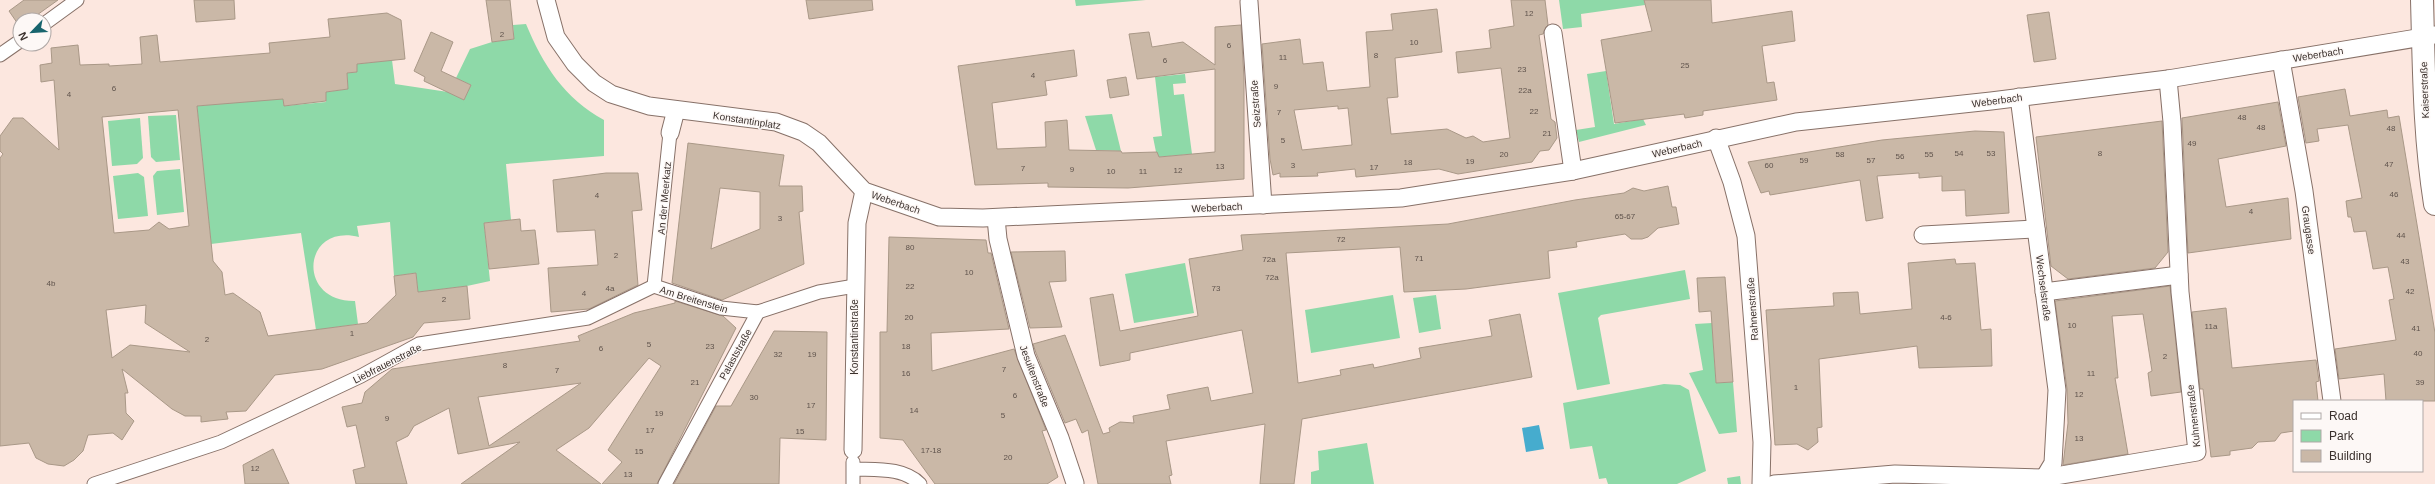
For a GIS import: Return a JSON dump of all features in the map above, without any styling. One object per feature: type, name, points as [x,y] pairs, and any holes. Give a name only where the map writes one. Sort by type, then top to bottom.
[{"type":"main road","name":"Kaiserstraße","points":[[2422,0],[2429,36],[2423,90],[2428,162],[2435,204]]},
{"type":"street","points":[[52,18],[77,0]]},
{"type":"street","name":"Konstantinplatz","points":[[546,0],[556,37],[575,64],[594,83],[611,94],[635,103],[676,110],[770,121],[803,132],[819,143],[864,191]]},
{"type":"street","name":"Seizstraße","points":[[1249,2],[1263,205]]},
{"type":"street","points":[[1552,33],[1573,171]]},
{"type":"street","name":"Weberbach","points":[[864,191],[939,217],[996,218],[1401,198],[1573,171],[1716,138],[1813,119],[2019,97],[2168,78],[2429,36]]},
{"type":"street","points":[[0,55],[12,47]]},
{"type":"street","name":"Graugasse","points":[[2281,60],[2288,90],[2304,191],[2332,400]]},
{"type":"street","name":"Kuhnenstraße","points":[[1774,484],[1902,474],[2044,481],[2197,452],[2179,275],[2172,122],[2168,78]]},
{"type":"street","name":"Wechselstraße","points":[[2019,97],[2057,390],[2053,463],[2044,481]]},
{"type":"street","name":"An der Meerkatz","points":[[654,286],[670,133],[676,110]]},
{"type":"street","name":"Rahnenstraße","points":[[1716,138],[1732,182],[1746,236],[1762,442],[1761,484]]},
{"type":"street","name":"Konstantinstraße","points":[[854,484],[853,450],[856,223],[864,191]]},
{"type":"street","name":"Jesuitenstraße","points":[[996,218],[998,239],[1026,356],[1060,438],[1075,484]]},
{"type":"street","points":[[1923,235],[2036,229]]},
{"type":"street","points":[[2044,292],[2179,275]]},
{"type":"street","name":"Am Breitenstein","points":[[654,286],[721,308],[758,312]]},
{"type":"street","name":"Liebfrauenstraße","points":[[94,484],[221,442],[361,376],[419,344],[588,318],[654,286]]},
{"type":"street","points":[[758,312],[820,292],[855,286]]},
{"type":"street","name":"Palaststraße","points":[[665,484],[758,312]]},
{"type":"street","points":[[854,469],[881,470],[907,474],[920,484]]},
{"type":"green space","points":[[1075,0],[1146,0],[1076,6]]},
{"type":"green space","points":[[1559,0],[1644,0],[1645,5],[1581,14],[1582,27],[1563,29]]},
{"type":"green space","points":[[526,24],[540,53],[556,79],[577,101],[604,120],[604,156],[506,164],[511,220],[484,223],[490,281],[467,286],[418,292],[416,273],[394,276],[390,222],[357,226],[359,237],[340,236],[326,241],[317,251],[314,264],[315,277],[323,289],[336,298],[355,301],[358,324],[316,330],[301,233],[211,244],[197,106],[283,97],[284,106],[326,102],[326,92],[348,89],[347,73],[357,72],[357,64],[392,60],[395,84],[448,92],[464,100],[471,85],[456,78],[470,49],[492,42],[514,39],[513,25]]},
{"type":"green space","points":[[1606,71],[1614,124],[1643,119],[1646,125],[1579,142],[1576,130],[1595,127],[1587,74]]},
{"type":"green space","points":[[1185,74],[1186,83],[1173,84],[1174,95],[1184,94],[1192,154],[1159,157],[1156,152],[1153,137],[1162,136],[1155,77]]},
{"type":"green space","points":[[1112,114],[1121,151],[1096,150],[1085,116]]},
{"type":"green space","points":[[176,115],[180,160],[156,162],[151,157],[148,116]]},
{"type":"green space","points":[[140,118],[143,158],[137,164],[112,166],[108,121]]},
{"type":"green space","points":[[180,169],[184,212],[157,215],[153,176],[157,171]]},
{"type":"green space","points":[[138,173],[144,177],[148,216],[118,219],[113,176]]},
{"type":"green space","points":[[1185,263],[1194,313],[1134,323],[1125,274]]},
{"type":"green space","points":[[1685,270],[1690,299],[1601,315],[1598,318],[1610,384],[1577,390],[1558,293]]},
{"type":"green space","points":[[1393,295],[1400,338],[1311,353],[1305,310]]},
{"type":"green space","points":[[1436,295],[1441,329],[1419,333],[1413,298]]},
{"type":"green space","points":[[1712,323],[1716,383],[1733,382],[1737,432],[1719,434],[1689,373],[1703,370],[1695,324]]},
{"type":"green space","points":[[1664,384],[1680,385],[1689,390],[1706,471],[1677,484],[1608,484],[1606,478],[1599,479],[1592,446],[1570,449],[1563,403]]},
{"type":"green space","points":[[1367,443],[1374,484],[1311,484],[1311,472],[1319,470],[1318,451]]},
{"type":"green space","points":[[1740,476],[1741,484],[1728,484],[1727,478]]},
{"type":"water","points":[[1539,425],[1544,449],[1526,452],[1522,428]]},
{"type":"building","points":[[24,0],[58,0],[41,12],[12,12],[12,15],[9,11]]},
{"type":"building","points":[[194,0],[234,0],[235,19],[196,22]]},
{"type":"building","points":[[486,0],[510,0],[514,39],[492,42]]},
{"type":"building","points":[[806,0],[872,0],[873,10],[809,19]]},
{"type":"building","points":[[1511,0],[1545,0],[1548,25],[1543,34],[1539,35],[1551,119],[1555,122],[1557,138],[1549,150],[1540,151],[1532,162],[1458,174],[1439,169],[1356,177],[1355,169],[1317,173],[1318,176],[1280,177],[1280,173],[1273,175],[1270,159],[1262,44],[1300,39],[1303,64],[1323,62],[1327,91],[1370,87],[1366,32],[1393,30],[1391,14],[1437,9],[1442,52],[1395,58],[1398,97],[1387,98],[1391,134],[1447,129],[1466,138],[1473,136],[1483,142],[1510,138],[1501,68],[1458,73],[1456,52],[1491,48],[1489,30],[1514,26]],"holes":[[[1338,106],[1338,109],[1348,108],[1352,145],[1302,150],[1294,110]]]},
{"type":"building","points":[[1644,0],[1711,0],[1712,23],[1792,11],[1795,41],[1762,46],[1767,83],[1774,82],[1777,100],[1703,111],[1703,115],[1685,118],[1684,114],[1615,123],[1601,40],[1652,31]]},
{"type":"building","points":[[2049,12],[2056,59],[2034,62],[2027,15]]},
{"type":"building","points":[[387,13],[401,20],[405,59],[357,64],[357,72],[347,73],[348,89],[326,92],[326,101],[284,106],[283,99],[197,106],[213,261],[222,272],[225,295],[233,293],[260,312],[268,336],[367,323],[396,295],[394,276],[416,273],[418,292],[467,286],[470,319],[424,323],[413,337],[322,369],[275,375],[246,411],[226,412],[228,419],[201,422],[201,416],[185,416],[172,409],[122,369],[128,393],[125,393],[126,413],[134,421],[122,440],[113,433],[88,435],[83,451],[74,460],[64,466],[48,464],[36,458],[29,443],[0,446],[0,158],[3,154],[0,151],[0,136],[13,118],[23,118],[59,150],[54,80],[41,82],[40,65],[52,63],[52,48],[78,45],[80,65],[109,64],[109,66],[142,64],[140,37],[157,35],[160,62],[270,53],[269,43],[330,37],[328,19]],"holes":[[[178,110],[189,226],[169,229],[159,222],[149,230],[114,233],[102,117]],[[146,305],[145,323],[190,352],[130,345],[112,358],[106,310]]]},
{"type":"building","points":[[1241,25],[1244,79],[1244,179],[1128,188],[1048,187],[1048,183],[975,185],[958,66],[1074,50],[1077,76],[1045,81],[1047,95],[992,103],[997,149],[1046,147],[1045,122],[1067,120],[1069,150],[1121,151],[1122,153],[1157,152],[1159,157],[1215,152],[1215,69],[1137,79],[1129,34],[1149,32],[1152,47],[1183,42],[1215,65],[1215,27]]},
{"type":"building","points":[[431,32],[453,42],[441,71],[471,85],[464,100],[424,81],[425,77],[414,71]]},
{"type":"building","points":[[1126,77],[1129,95],[1110,98],[1107,80]]},
{"type":"building","points":[[2345,89],[2350,116],[2387,110],[2388,118],[2399,116],[2435,333],[2435,401],[2386,400],[2384,374],[2339,379],[2335,349],[2396,340],[2389,300],[2394,299],[2388,267],[2373,269],[2366,231],[2354,232],[2351,217],[2348,217],[2346,201],[2362,198],[2348,125],[2317,129],[2319,141],[2306,143],[2298,97]]},
{"type":"building","points":[[2278,102],[2286,146],[2218,159],[2226,207],[2288,198],[2291,239],[2188,253],[2182,118]]},
{"type":"building","points":[[2162,121],[2168,252],[2155,268],[2068,279],[2051,266],[2036,137]]},
{"type":"building","points":[[1975,131],[2004,132],[2009,213],[1966,216],[1965,190],[1942,191],[1942,176],[1919,178],[1919,173],[1877,176],[1883,218],[1866,221],[1860,180],[1770,195],[1769,191],[1761,193],[1748,162],[1882,140]]},
{"type":"building","points":[[688,143],[784,155],[779,186],[802,186],[803,211],[799,212],[804,264],[722,300],[672,283]],"holes":[[[720,188],[760,192],[760,229],[711,249]]]},
{"type":"building","points":[[606,173],[638,173],[642,210],[632,211],[638,285],[589,309],[551,312],[548,268],[598,265],[595,230],[557,232],[553,180]]},
{"type":"building","points":[[1668,186],[1672,207],[1676,207],[1679,224],[1658,228],[1648,237],[1642,239],[1631,239],[1625,234],[1576,242],[1577,247],[1548,251],[1550,278],[1466,289],[1404,292],[1400,247],[1286,253],[1298,383],[1341,375],[1340,370],[1373,364],[1374,368],[1421,358],[1419,348],[1492,336],[1489,320],[1520,314],[1532,377],[1302,419],[1294,484],[1260,484],[1265,424],[1166,441],[1172,475],[1169,476],[1171,484],[1098,484],[1088,430],[1082,433],[1076,419],[1065,423],[1033,344],[1065,335],[1103,434],[1110,432],[1109,428],[1120,422],[1134,423],[1133,416],[1170,409],[1167,395],[1208,387],[1211,401],[1253,393],[1242,330],[1130,353],[1130,360],[1100,366],[1090,298],[1113,294],[1120,331],[1198,316],[1189,259],[1243,250],[1241,235],[1448,224],[1575,200],[1624,193],[1633,188],[1644,191]]},
{"type":"building","points":[[520,219],[521,231],[535,230],[539,264],[489,269],[484,223]]},
{"type":"building","points":[[889,237],[986,240],[988,253],[991,253],[1009,329],[931,333],[932,371],[1014,349],[1046,430],[1042,431],[1058,477],[1047,484],[935,484],[903,440],[880,438],[880,332],[887,332]]},
{"type":"building","points":[[1065,251],[1066,281],[1049,282],[1062,327],[1030,328],[1011,252]]},
{"type":"building","points":[[1955,259],[1956,264],[1975,263],[1981,330],[1991,329],[1992,366],[1919,368],[1917,346],[1819,359],[1822,427],[1817,428],[1818,442],[1808,450],[1797,444],[1775,445],[1766,310],[1834,306],[1833,293],[1858,292],[1860,314],[1912,309],[1908,263]]},
{"type":"building","points":[[1725,277],[1733,382],[1716,383],[1711,311],[1699,312],[1697,278]]},
{"type":"building","points":[[2170,286],[2181,392],[2151,396],[2148,373],[2152,371],[2143,314],[2112,316],[2118,378],[2115,378],[2128,454],[2063,465],[2068,423],[2067,389],[2055,301]]},
{"type":"building","points":[[675,301],[723,316],[736,328],[657,484],[602,484],[622,462],[608,450],[661,366],[649,358],[589,428],[556,450],[601,484],[461,484],[520,442],[458,454],[449,408],[414,426],[408,436],[396,442],[407,484],[356,484],[353,470],[365,467],[356,425],[347,427],[342,407],[362,403],[365,392],[392,369],[580,341],[578,336],[634,313],[675,303]],"holes":[[[581,383],[489,446],[478,397]]]},
{"type":"building","points":[[2226,308],[2232,368],[2316,360],[2319,381],[2316,382],[2318,400],[2293,400],[2293,431],[2281,433],[2275,441],[2258,442],[2252,448],[2230,451],[2230,455],[2211,457],[2203,389],[2200,389],[2192,312]]},
{"type":"building","points":[[774,331],[827,332],[826,440],[780,438],[779,484],[674,484],[716,406],[731,406]]},
{"type":"building","points":[[273,449],[289,484],[245,484],[243,465]]}]
